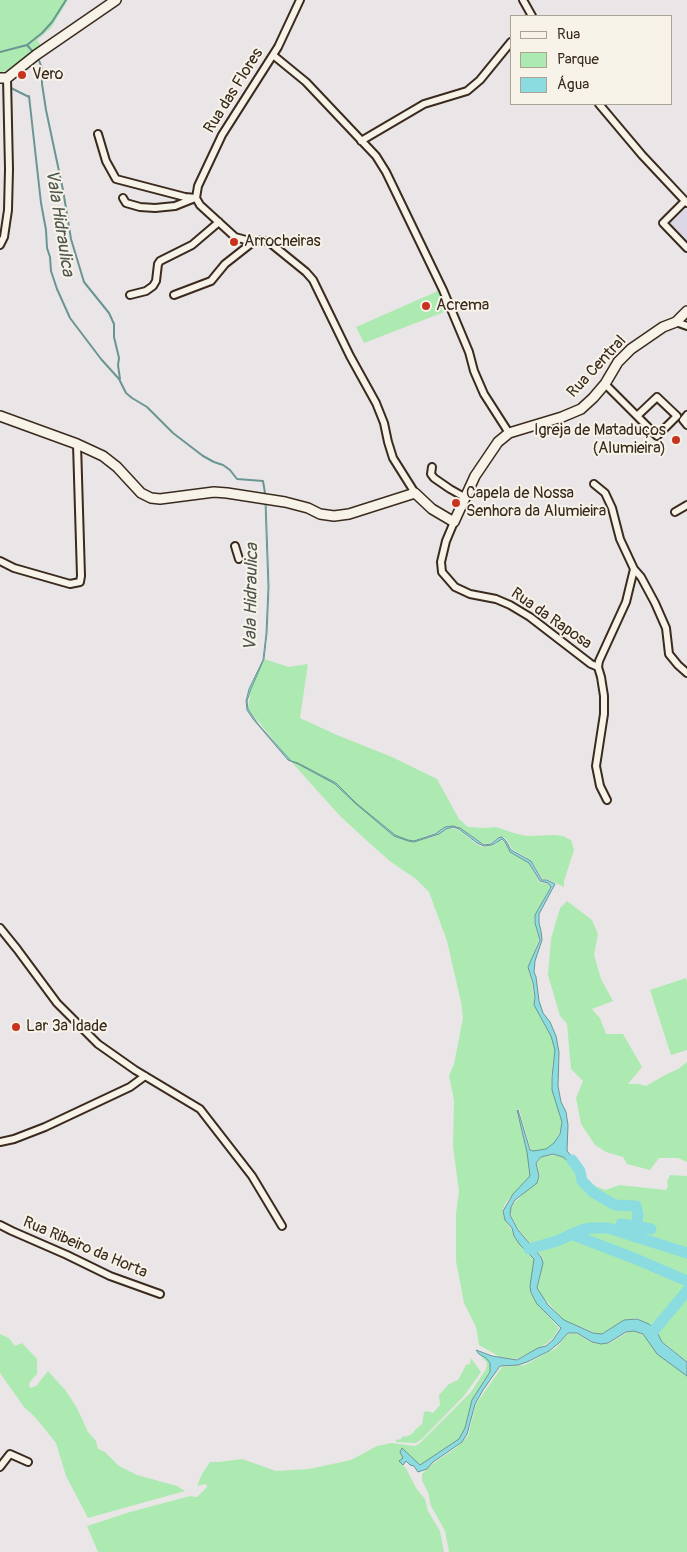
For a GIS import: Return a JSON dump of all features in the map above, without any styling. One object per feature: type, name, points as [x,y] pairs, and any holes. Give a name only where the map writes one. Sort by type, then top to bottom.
[{"type":"street","points":[[0,245],[4,237],[8,210],[9,169],[3,78],[116,0]]},
{"type":"street","name":"Rua das Flores","points":[[196,198],[198,186],[222,135],[273,55],[300,0]]},
{"type":"street","points":[[522,0],[530,15]]},
{"type":"street","points":[[361,141],[424,104],[467,91],[480,80],[510,43]]},
{"type":"street","points":[[273,55],[306,82],[376,156],[386,172],[443,290],[484,394],[509,433]]},
{"type":"street","points":[[600,105],[642,155],[686,202],[663,223],[687,248]]},
{"type":"street","points":[[98,134],[106,161],[116,179],[196,198],[200,205],[235,237],[253,242]]},
{"type":"street","points":[[123,198],[126,203],[140,207],[155,208],[175,206],[196,198]]},
{"type":"street","points":[[130,295],[146,291],[153,286],[156,281],[160,261],[192,245],[218,222]]},
{"type":"street","points":[[174,295],[211,281],[225,264],[253,242],[262,240],[270,242],[313,280],[350,356],[376,402],[384,423],[393,458],[415,493],[432,509],[454,522]]},
{"type":"street","name":"Rua Central","points":[[454,522],[480,469],[498,442],[509,433],[562,417],[581,409],[605,384],[618,362],[631,349],[663,327],[676,322],[687,312]]},
{"type":"street","points":[[676,322],[687,326]]},
{"type":"street","points":[[605,384],[637,416],[657,436],[683,419],[657,396],[637,416]]},
{"type":"street","points":[[0,416],[98,453],[111,462],[141,493],[151,498],[160,499],[214,492],[227,493],[285,502],[308,508],[320,514],[334,516],[349,514],[415,493]]},
{"type":"street","points":[[0,561],[14,568],[70,584],[80,582],[77,444]]},
{"type":"street","points":[[432,467],[431,474],[434,478],[466,498]]},
{"type":"street","points":[[594,484],[604,493],[612,508],[620,539],[666,628],[669,654],[687,672]]},
{"type":"street","points":[[675,512],[687,504]]},
{"type":"street","name":"Rua da Raposa","points":[[454,522],[441,562],[442,572],[455,587],[470,594],[496,598],[510,604],[591,664],[598,667],[626,602],[634,569]]},
{"type":"street","points":[[235,546],[240,559]]},
{"type":"street","points":[[598,667],[604,696],[604,714],[596,766],[600,786],[607,800]]},
{"type":"street","points":[[0,928],[57,1002],[98,1044],[145,1076],[200,1108],[252,1176],[282,1226]]},
{"type":"street","points":[[0,1142],[45,1128],[130,1088],[145,1076]]},
{"type":"street","name":"Rua Ribeiro da Horta","points":[[0,1225],[67,1254],[110,1276],[160,1294]]},
{"type":"street","points":[[0,1467],[10,1454],[28,1462]]},
{"type":"shaded area","points":[[684,206],[687,209],[687,243],[667,222]]},
{"type":"green space","points":[[0,0],[68,0],[51,28],[37,40],[43,48],[15,67],[0,73]]},
{"type":"green space","points":[[438,291],[447,311],[364,343],[356,327]]},
{"type":"green space","points":[[264,659],[289,667],[308,664],[300,718],[392,757],[437,779],[459,819],[468,827],[496,827],[528,836],[554,835],[563,836],[571,840],[574,850],[564,881],[564,887],[543,879],[531,860],[512,849],[503,837],[498,837],[491,843],[484,844],[456,826],[449,826],[416,840],[432,837],[446,829],[452,828],[459,830],[476,844],[483,847],[492,846],[501,840],[510,852],[529,863],[539,882],[548,884],[550,887],[535,915],[534,920],[539,939],[528,967],[534,1005],[551,1036],[555,1050],[551,1077],[552,1090],[562,1122],[554,1143],[546,1149],[533,1151],[531,1150],[519,1109],[516,1109],[527,1152],[530,1176],[506,1202],[502,1211],[520,1246],[534,1260],[530,1293],[537,1304],[559,1328],[553,1338],[546,1344],[517,1359],[500,1357],[479,1345],[476,1327],[464,1303],[456,1261],[456,1214],[459,1191],[453,1147],[454,1100],[449,1076],[454,1064],[463,1018],[447,941],[429,892],[416,879],[391,862],[339,815],[248,709],[251,689]]},
{"type":"green space","points":[[567,901],[592,920],[598,934],[594,955],[601,979],[613,1001],[592,1009],[600,1018],[606,1034],[623,1034],[642,1067],[628,1084],[646,1086],[687,1062],[687,1162],[678,1158],[659,1158],[650,1170],[627,1164],[623,1157],[606,1152],[595,1145],[581,1124],[576,1098],[583,1081],[571,1069],[567,1024],[560,1016],[548,975],[551,939],[560,908]]},
{"type":"green space","points":[[686,978],[687,1050],[671,1055],[650,990]]},
{"type":"green space","points":[[553,1155],[563,1157],[582,1173],[591,1184],[605,1190],[620,1185],[666,1190],[670,1175],[687,1176],[687,1361],[662,1341],[657,1331],[649,1324],[637,1318],[624,1320],[601,1334],[564,1320],[542,1296],[538,1288],[543,1263],[542,1257],[519,1230],[511,1215],[511,1207],[537,1183],[540,1176],[537,1163],[542,1157]]},
{"type":"green space","points":[[634,1331],[643,1335],[657,1354],[687,1376],[687,1552],[449,1552],[445,1531],[431,1506],[428,1492],[422,1481],[422,1474],[468,1436],[476,1404],[502,1367],[525,1365],[556,1348],[568,1334],[577,1334],[592,1343],[608,1344]]},
{"type":"green space","points":[[0,1334],[9,1338],[15,1346],[22,1343],[37,1359],[37,1374],[29,1383],[30,1388],[36,1386],[48,1371],[66,1391],[77,1408],[88,1432],[96,1441],[98,1449],[105,1452],[119,1466],[137,1475],[177,1486],[185,1491],[88,1518],[66,1476],[56,1443],[35,1417],[24,1407],[0,1373]]},
{"type":"green space","points":[[479,1354],[491,1363],[490,1372],[472,1400],[465,1428],[459,1439],[420,1465],[412,1459],[404,1458],[399,1461],[406,1468],[416,1488],[425,1499],[428,1511],[440,1531],[444,1552],[98,1552],[87,1526],[190,1496],[197,1497],[207,1487],[206,1484],[197,1486],[210,1462],[242,1459],[276,1471],[309,1469],[351,1460],[377,1446],[391,1443],[415,1446],[471,1392],[486,1369],[487,1363]]},
{"type":"green space","points":[[471,1358],[481,1372],[464,1396],[422,1439],[416,1443],[396,1442],[396,1440],[401,1439],[403,1436],[412,1434],[422,1424],[424,1412],[433,1413],[440,1405],[439,1395],[449,1384],[458,1380],[466,1365],[470,1364]]},
{"type":"water","points":[[234,498],[266,502],[269,587],[267,633],[264,659],[247,701],[248,709],[258,724],[291,761],[336,783],[356,803],[395,835],[414,841],[435,834],[445,827],[453,826],[460,828],[484,845],[491,844],[502,837],[511,850],[531,861],[542,880],[555,884],[539,914],[542,940],[535,961],[534,972],[539,1001],[543,1013],[550,1022],[556,1036],[559,1052],[558,1086],[568,1125],[567,1151],[580,1171],[563,1157],[553,1154],[541,1157],[536,1163],[539,1176],[537,1183],[515,1200],[511,1207],[510,1215],[518,1230],[541,1257],[543,1263],[537,1288],[548,1305],[564,1320],[593,1333],[602,1334],[624,1320],[637,1319],[649,1324],[657,1332],[662,1342],[687,1362],[687,1376],[657,1354],[643,1334],[634,1331],[626,1332],[608,1343],[601,1344],[592,1342],[577,1333],[568,1333],[549,1351],[527,1362],[518,1365],[500,1366],[475,1404],[467,1434],[462,1442],[433,1462],[427,1469],[418,1472],[414,1466],[406,1461],[403,1465],[399,1461],[403,1458],[400,1452],[402,1448],[420,1465],[459,1439],[465,1428],[472,1400],[490,1372],[490,1363],[476,1350],[492,1356],[517,1360],[538,1348],[546,1346],[553,1340],[561,1328],[537,1304],[531,1293],[530,1286],[534,1259],[514,1236],[512,1228],[505,1220],[503,1211],[513,1194],[530,1176],[527,1152],[517,1110],[530,1150],[533,1151],[546,1149],[554,1143],[560,1134],[562,1122],[552,1090],[555,1050],[551,1036],[534,1005],[533,983],[528,967],[540,940],[535,923],[535,915],[551,887],[548,883],[540,881],[529,863],[510,852],[502,839],[492,845],[484,846],[453,827],[439,834],[414,842],[394,836],[356,804],[335,784],[288,760],[253,719],[247,710],[246,701],[249,689],[263,660],[266,634],[268,587],[265,502]]},
{"type":"waterway","points":[[34,53],[27,45],[52,22],[66,0]]},
{"type":"waterway","points":[[0,52],[27,45]]},
{"type":"waterway","points":[[38,58],[42,68],[42,84],[46,110],[71,239],[84,282],[109,313],[114,324],[120,379]]},
{"type":"waterway","points":[[9,87],[29,97]]},
{"type":"waterway","name":"Vala Hidraulica","points":[[29,96],[51,271],[70,318],[101,359],[119,379],[126,393],[147,407],[173,433],[203,456],[230,470],[237,479],[263,481],[265,493]]},
{"type":"waterway","points":[[572,1160],[580,1171],[582,1181],[594,1193],[615,1205],[636,1206],[638,1215],[635,1237]]},
{"type":"waterway","points":[[621,1224],[651,1229]]},
{"type":"waterway","points":[[529,1249],[557,1241],[581,1230],[608,1228],[687,1253]]},
{"type":"waterway","points":[[571,1234],[687,1281]]},
{"type":"waterway","points":[[651,1334],[687,1291]]},
{"type":"place","name":"Vero","points":[[22,75]]},
{"type":"place","name":"Arrocheiras","points":[[234,242]]},
{"type":"place","name":"Acrema","points":[[426,306]]},
{"type":"place","name":"Igreja de Mataduços (Alumieira)","points":[[676,440]]},
{"type":"place","name":"Capela de Nossa Senhora da Alumieira","points":[[456,503]]},
{"type":"place","name":"Lar 3ª Idade","points":[[16,1027]]}]
